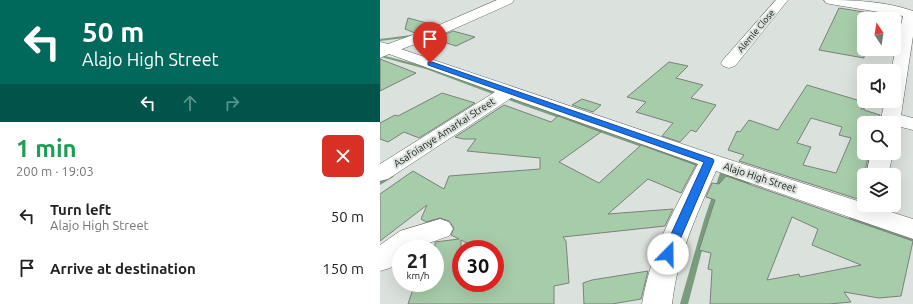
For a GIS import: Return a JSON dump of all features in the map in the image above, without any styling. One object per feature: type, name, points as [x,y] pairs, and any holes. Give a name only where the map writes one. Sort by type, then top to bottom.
[{"type":"street","points":[[383,50],[442,29],[508,0]]},
{"type":"street","name":"Alemle Close","points":[[729,62],[782,0]]},
{"type":"street","points":[[830,0],[902,11],[910,14],[892,116]]},
{"type":"street","name":"Alajo High Street","points":[[383,50],[509,90],[710,161],[857,206]]},
{"type":"street","name":"Asafoianye Amarkai Street","points":[[380,174],[509,90]]},
{"type":"street","points":[[901,122],[913,124]]},
{"type":"street","points":[[657,304],[663,267],[710,161]]},
{"type":"street","name":"Alajo High Street","points":[[875,212],[913,229]]},
{"type":"street","points":[[380,260],[409,238],[440,229]]},
{"type":"building","points":[[839,8],[864,12],[857,12],[857,56],[864,56],[864,58],[819,50]]},
{"type":"building","points":[[408,18],[434,25],[415,33],[405,29]]},
{"type":"building","points":[[453,31],[475,37],[456,46],[434,39]]},
{"type":"building","points":[[380,59],[416,73],[380,91]]},
{"type":"building","points":[[669,62],[688,66],[676,78],[703,85],[691,98],[716,105],[696,132],[691,130],[680,142],[662,136],[673,123],[636,112],[646,102],[627,97]]},
{"type":"building","points":[[807,85],[857,100],[857,108],[864,108],[864,110],[880,115],[857,116],[857,160],[867,160],[866,168],[857,168],[857,199],[739,161],[744,155],[728,150],[737,131],[740,132],[749,120],[778,130]],"holes":[[[811,118],[842,127],[839,135],[851,138],[836,173],[803,165],[811,147],[797,143]]]},
{"type":"building","points":[[442,93],[475,103],[419,138],[404,132],[388,142],[380,139],[380,123],[395,115],[398,116]]},
{"type":"building","points":[[582,99],[601,105],[593,112],[572,105]]},
{"type":"building","points":[[504,105],[551,122],[558,116],[601,132],[559,162],[599,183],[641,145],[696,165],[681,193],[648,179],[608,214],[673,209],[665,226],[563,237],[566,241],[569,283],[554,286],[554,304],[408,304],[412,292],[444,292],[444,241],[459,239],[451,235],[454,228],[449,221],[440,218],[426,222],[421,219],[427,205],[380,241],[380,194],[413,171],[444,189],[449,176],[540,169],[540,158],[467,151],[476,139],[463,139],[455,137]]},
{"type":"building","points":[[726,176],[913,241],[901,296],[879,298],[844,292],[851,302],[829,304],[710,304],[712,270],[708,269],[711,253],[699,250],[715,200],[706,197],[712,183],[719,184]],"holes":[[[792,217],[818,229],[812,245],[861,265],[800,277],[799,274],[767,280]]]},
{"type":"building","points":[[648,271],[641,299],[612,304],[584,304],[583,283],[592,280]]},
{"type":"waterway","points":[[380,40],[411,36]]},
{"type":"waterway","points":[[382,56],[427,68],[527,105],[702,166],[701,168]]},
{"type":"waterway","points":[[684,304],[707,220],[723,173],[749,182]]},
{"type":"waterway","points":[[380,183],[391,176]]},
{"type":"waterway","points":[[852,218],[913,239]]},
{"type":"route","points":[[430,63],[710,161],[668,254]]}]
